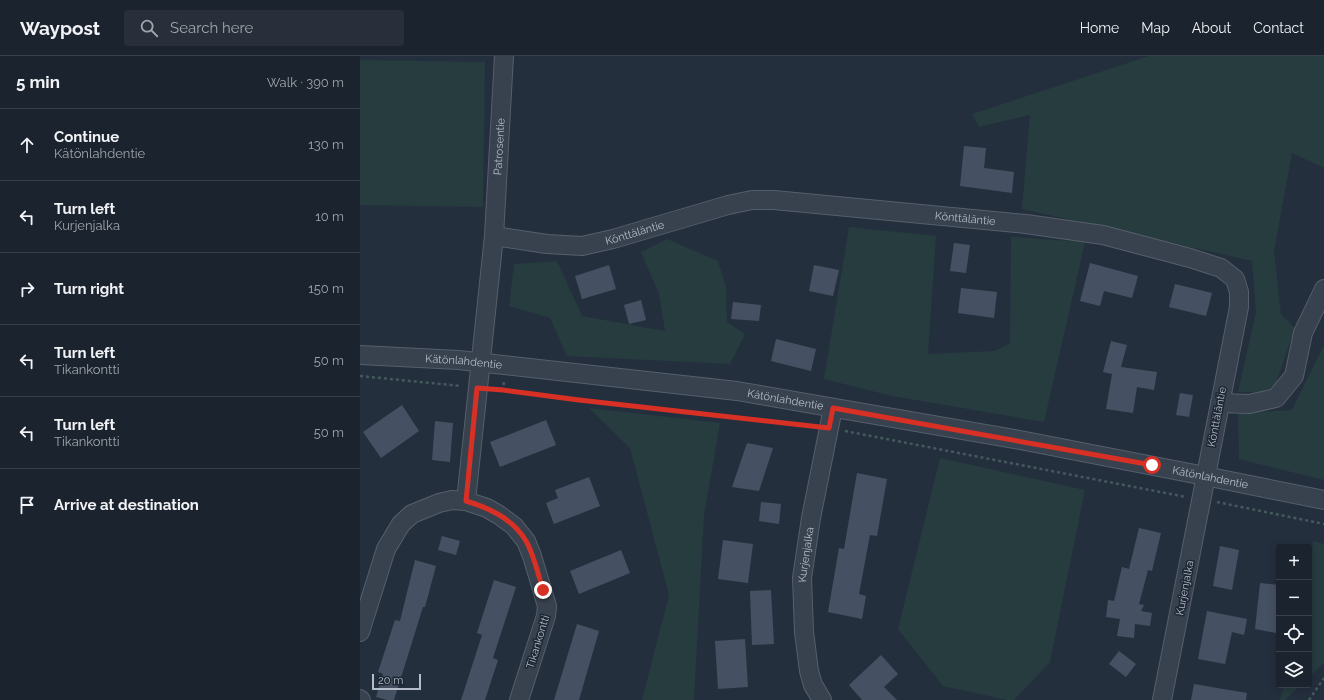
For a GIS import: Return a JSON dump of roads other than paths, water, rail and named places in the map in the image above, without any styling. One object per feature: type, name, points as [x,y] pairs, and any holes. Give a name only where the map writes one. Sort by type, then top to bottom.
[{"type":"street","name":"Patrosentie","points":[[480,363],[494,236],[504,56]]},
{"type":"street","name":"Könttäläntie","points":[[494,236],[546,244],[582,246],[613,239],[728,205],[752,200],[774,200],[1026,224],[1104,235],[1190,258],[1221,268],[1235,279],[1239,292],[1239,307],[1205,476]]},
{"type":"street","points":[[1220,403],[1249,404],[1276,398],[1294,376],[1303,334],[1324,289]]},
{"type":"street","name":"Kätönlahdentie","points":[[360,355],[459,360],[738,391],[1020,440],[1324,500]]},
{"type":"street","points":[[466,501],[480,363]]},
{"type":"street","name":"Kurjenjalka","points":[[822,700],[813,685],[809,672],[804,632],[802,578],[811,518],[833,408]]},
{"type":"street","name":"Kurjenjalka","points":[[1162,700],[1186,582],[1205,476]]},
{"type":"street","name":"Tikankontti","points":[[360,632],[386,549],[401,524],[412,514],[439,503],[452,500],[466,501],[487,508],[499,514],[514,526],[526,541],[545,595],[547,606],[546,616],[519,700]]}]
